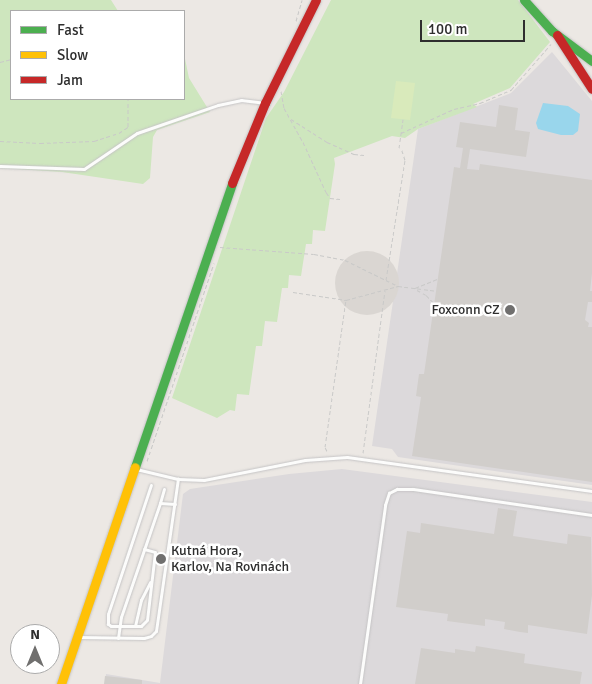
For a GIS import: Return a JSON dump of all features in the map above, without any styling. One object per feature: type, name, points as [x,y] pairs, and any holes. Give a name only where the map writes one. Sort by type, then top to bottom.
[{"type":"main road","points":[[61,684],[211,243],[264,104],[316,0]]},
{"type":"main road","points":[[524,0],[558,37],[592,61]]},
{"type":"main road","points":[[558,37],[592,89]]},
{"type":"lane","points":[[0,166],[84,169],[137,133],[241,100],[264,104]]},
{"type":"lane","points":[[135,469],[178,479],[204,480],[305,460],[347,457],[592,491]]},
{"type":"lane","points":[[78,637],[148,637],[156,631],[178,479]]},
{"type":"lane","points":[[144,549],[155,552],[148,620],[144,625],[109,625],[108,614],[150,485]]},
{"type":"lane","points":[[118,638],[119,626],[164,489]]},
{"type":"lane","points":[[360,684],[385,505],[390,494],[397,489],[413,489],[592,515]]},
{"type":"lane","points":[[160,503],[175,504]]},
{"type":"lane","points":[[136,626],[141,600],[151,579]]},
{"type":"path","points":[[295,26],[302,0]]},
{"type":"path","points":[[401,133],[454,109],[480,102],[510,90],[558,37]]},
{"type":"path","points":[[280,90],[282,103],[330,198],[340,199]]},
{"type":"path","points":[[0,141],[40,143],[94,141],[119,133],[128,127],[128,100]]},
{"type":"path","points":[[289,117],[327,142],[354,154],[364,155]]},
{"type":"path","points":[[386,280],[405,160],[400,148],[403,119]]},
{"type":"path","points":[[211,243],[219,247],[314,254],[345,260],[399,286],[436,291]]},
{"type":"path","points":[[147,461],[216,256]]},
{"type":"path","points":[[414,288],[438,280]]},
{"type":"path","points":[[293,292],[346,300],[399,286]]},
{"type":"path","points":[[414,288],[426,294],[434,303]]},
{"type":"path","points":[[363,453],[385,289]]},
{"type":"path","points":[[327,451],[325,447],[346,300]]},
{"type":"shaded area","points":[[552,52],[592,101],[592,485],[398,457],[392,449],[372,446],[418,129],[511,93]]},
{"type":"shaded area","points":[[367,251],[385,257],[393,265],[399,283],[393,301],[385,309],[367,315],[349,309],[341,301],[335,283],[341,265],[349,257]]},
{"type":"shaded area","points":[[342,469],[592,502],[592,684],[105,684],[106,674],[160,683],[183,494],[190,489],[289,474]]},
{"type":"green space","points":[[0,0],[111,0],[117,10],[10,10],[10,100],[185,100],[185,59],[189,78],[210,112],[157,130],[153,137],[150,178],[143,184],[62,172],[0,168]]},
{"type":"green space","points":[[331,0],[518,0],[550,42],[510,88],[473,104],[477,107],[418,129],[405,138],[392,136],[334,158],[335,164],[325,231],[313,230],[312,244],[306,244],[301,276],[289,275],[288,288],[282,288],[277,322],[265,321],[262,346],[256,346],[249,395],[237,394],[235,411],[230,410],[217,418],[172,398],[266,118],[284,92]]},
{"type":"green space","points":[[396,81],[415,83],[410,120],[391,118]]},
{"type":"water","points":[[543,103],[568,106],[580,114],[578,131],[573,135],[561,135],[538,129],[536,123]]},
{"type":"building","points":[[499,105],[518,108],[515,130],[530,132],[526,157],[470,149],[467,169],[479,170],[480,164],[592,180],[592,273],[590,291],[592,291],[592,302],[588,302],[585,320],[589,323],[588,327],[592,327],[592,482],[412,456],[421,397],[416,396],[419,374],[424,374],[454,167],[460,168],[463,148],[456,147],[460,122],[496,127]]},
{"type":"building","points":[[498,508],[517,511],[513,536],[567,544],[568,534],[591,537],[592,595],[587,634],[528,625],[528,633],[520,632],[504,629],[505,622],[485,619],[485,626],[447,621],[448,614],[396,607],[407,531],[420,533],[421,523],[494,534]]},
{"type":"building","points":[[476,646],[525,654],[524,663],[582,672],[580,684],[415,684],[421,648],[455,653],[455,649],[475,652]]},
{"type":"building","points":[[105,676],[142,680],[142,684],[104,684]]},
{"type":"traffic: fast","points":[[524,0],[552,31],[592,61]]},
{"type":"traffic: fast","points":[[135,467],[232,183]]},
{"type":"traffic: slow","points":[[61,684],[135,467]]},
{"type":"traffic: jam","points":[[232,183],[265,103],[316,0]]},
{"type":"traffic: jam","points":[[557,35],[592,89]]},
{"type":"place","name":"Foxconn CZ","points":[[510,310]]},
{"type":"place","name":"Kutná Hora, Karlov, Na Rovinách","points":[[161,559]]}]
